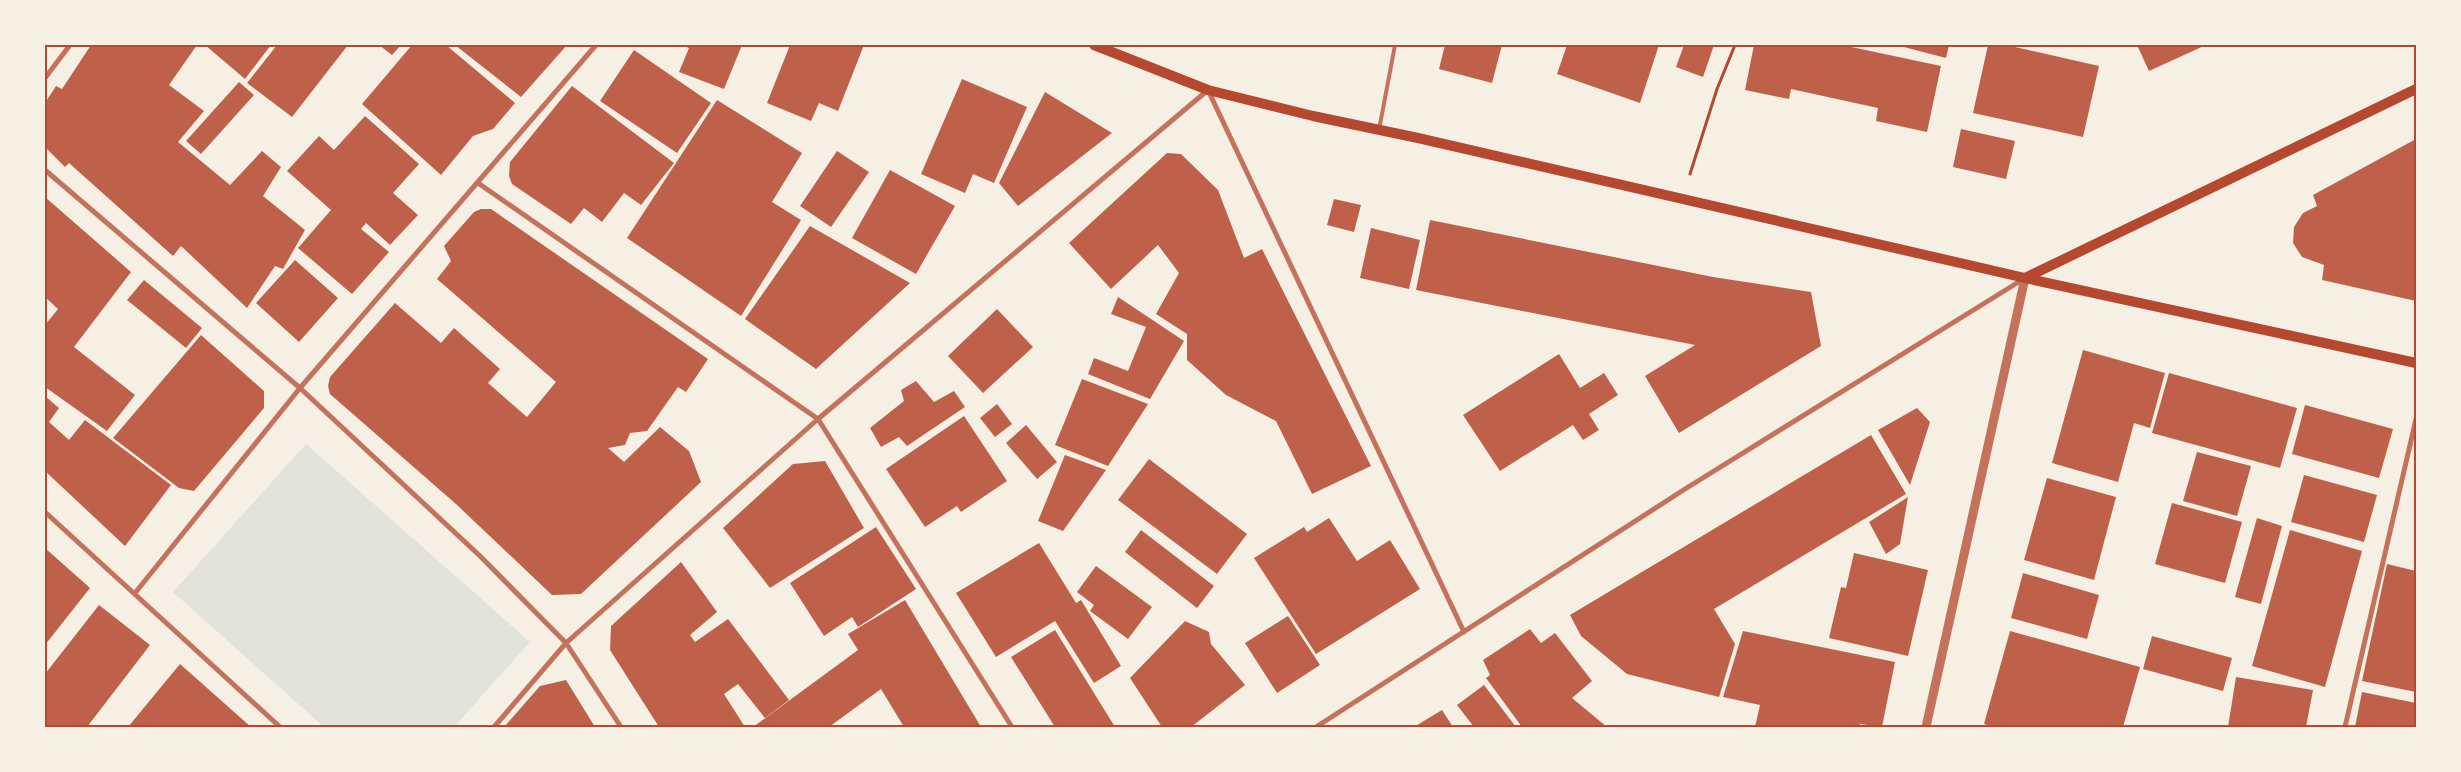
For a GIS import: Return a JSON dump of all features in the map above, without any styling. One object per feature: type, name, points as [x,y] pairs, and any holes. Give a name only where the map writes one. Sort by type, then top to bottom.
[{"type":"main road","points":[[1094,45],[1208,90],[2025,278],[2416,363]]},
{"type":"main road","points":[[2025,278],[2416,88]]},
{"type":"street","points":[[45,78],[70,45]]},
{"type":"street","points":[[135,593],[300,388],[596,45]]},
{"type":"street","points":[[494,727],[566,643],[818,419],[1208,90],[1464,632]]},
{"type":"street","points":[[45,170],[300,388],[480,556],[566,643],[621,727]]},
{"type":"street","points":[[478,184],[818,419],[1012,727]]},
{"type":"street","points":[[1316,727],[1685,489],[2025,278]]},
{"type":"street","points":[[1926,727],[2025,278]]},
{"type":"street","points":[[2345,727],[2416,419]]},
{"type":"street","points":[[45,512],[280,727]]},
{"type":"lane","points":[[1379,130],[1395,45]]},
{"type":"path","points":[[1683,198],[1717,89],[1735,45]]},
{"type":"shaded area","points":[[306,444],[530,642],[454,727],[324,727],[173,592]]},
{"type":"building","points":[[91,45],[197,45],[169,85],[204,111],[178,142],[230,185],[262,151],[281,167],[263,196],[305,230],[283,269],[275,266],[247,308],[181,246],[173,256],[69,163],[65,167],[45,147],[45,103],[56,86],[62,89]]},
{"type":"building","points":[[205,45],[271,45],[245,79]]},
{"type":"building","points":[[277,45],[348,45],[292,117],[247,83]]},
{"type":"building","points":[[379,45],[401,45],[392,55]]},
{"type":"building","points":[[412,45],[446,45],[515,103],[493,129],[473,136],[441,175],[362,104]]},
{"type":"building","points":[[455,45],[567,45],[521,97]]},
{"type":"building","points":[[681,45],[742,45],[724,89],[679,72],[689,48]]},
{"type":"building","points":[[790,45],[864,45],[838,111],[819,103],[811,121],[767,103]]},
{"type":"building","points":[[1445,45],[1502,45],[1492,83],[1439,69]]},
{"type":"building","points":[[1567,45],[1659,45],[1640,103],[1557,74]]},
{"type":"building","points":[[1684,45],[1714,45],[1703,77],[1676,67]]},
{"type":"building","points":[[1754,45],[1842,45],[1941,66],[1927,132],[1876,121],[1878,108],[1791,89],[1789,99],[1745,90]]},
{"type":"building","points":[[1896,45],[1949,45],[1946,58]]},
{"type":"building","points":[[1988,45],[2006,45],[2099,66],[2083,137],[1973,113]]},
{"type":"building","points":[[2137,45],[2206,45],[2149,71]]},
{"type":"building","points":[[634,50],[711,103],[677,153],[600,101]]},
{"type":"building","points":[[962,79],[1027,107],[994,183],[973,174],[965,193],[921,174]]},
{"type":"building","points":[[239,82],[254,95],[201,154],[186,141]]},
{"type":"building","points":[[572,86],[674,163],[641,205],[624,193],[602,222],[584,208],[571,224],[512,184],[509,176],[510,162]]},
{"type":"building","points":[[1045,92],[1112,133],[1018,206],[999,183]]},
{"type":"building","points":[[717,100],[802,153],[772,202],[801,220],[741,316],[627,238]]},
{"type":"building","points":[[365,116],[419,164],[393,193],[418,215],[390,245],[366,223],[361,229],[389,252],[352,294],[298,248],[331,210],[287,171],[319,136],[334,150]]},
{"type":"building","points":[[1961,129],[2015,141],[2006,179],[1953,167]]},
{"type":"building","points":[[2416,139],[2416,301],[2322,280],[2324,265],[2302,257],[2293,243],[2294,227],[2303,213],[2317,206],[2313,195]]},
{"type":"building","points":[[837,151],[869,172],[831,227],[800,206]]},
{"type":"building","points":[[1167,153],[1181,154],[1218,190],[1244,258],[1262,249],[1371,466],[1312,494],[1276,421],[1226,395],[1187,360],[1187,334],[1156,314],[1179,273],[1158,245],[1111,289],[1069,243]]},
{"type":"building","points":[[890,170],[955,206],[916,274],[852,238]]},
{"type":"building","points":[[45,197],[131,272],[74,347],[135,395],[107,431],[45,387],[45,325],[58,309],[45,297]]},
{"type":"building","points":[[1334,199],[1361,205],[1354,232],[1327,225]]},
{"type":"building","points":[[481,209],[491,209],[708,359],[686,392],[678,387],[647,431],[630,433],[625,445],[608,448],[624,462],[660,427],[689,451],[701,482],[581,594],[552,595],[456,504],[330,394],[328,386],[330,377],[395,303],[441,343],[454,328],[500,369],[488,383],[527,417],[556,382],[437,279],[451,261],[444,246],[474,212]]},
{"type":"building","points":[[1430,220],[1713,277],[1811,292],[1821,346],[1679,433],[1645,376],[1695,345],[1416,290]]},
{"type":"building","points":[[810,226],[910,283],[816,369],[745,319]]},
{"type":"building","points":[[1371,228],[1420,240],[1409,289],[1360,278]]},
{"type":"building","points":[[295,260],[338,298],[299,342],[256,303]]},
{"type":"building","points":[[144,280],[202,328],[186,348],[127,300]]},
{"type":"building","points":[[1118,297],[1184,341],[1150,399],[1088,374],[1094,358],[1128,371],[1146,327],[1111,314]]},
{"type":"building","points":[[997,309],[1033,347],[983,393],[948,356]]},
{"type":"building","points":[[201,335],[264,391],[264,408],[194,491],[179,488],[113,438]]},
{"type":"building","points":[[2083,350],[2165,373],[2150,428],[2134,423],[2118,482],[2052,463]]},
{"type":"building","points":[[1559,354],[1580,388],[1604,373],[1618,395],[1589,414],[1599,430],[1583,440],[1573,425],[1500,471],[1463,415]]},
{"type":"building","points":[[2169,373],[2297,408],[2280,468],[2152,433]]},
{"type":"building","points":[[1082,379],[1148,404],[1108,466],[1055,445]]},
{"type":"building","points":[[916,381],[934,402],[954,391],[965,407],[907,446],[899,437],[881,447],[870,428],[904,401],[901,390]]},
{"type":"building","points":[[45,396],[59,408],[49,422],[69,440],[85,420],[171,485],[125,546],[45,471]]},
{"type":"building","points":[[997,404],[1012,424],[995,437],[980,418]]},
{"type":"building","points":[[2305,405],[2393,429],[2379,478],[2292,454]]},
{"type":"building","points":[[1917,408],[1930,422],[1910,485],[1878,430]]},
{"type":"building","points":[[964,416],[1007,481],[961,512],[957,506],[925,527],[886,469]]},
{"type":"building","points":[[1026,425],[1057,462],[1037,479],[1006,443]]},
{"type":"building","points":[[1871,435],[1906,494],[1714,609],[1735,644],[1719,697],[1627,674],[1581,636],[1570,615]]},
{"type":"building","points":[[2197,452],[2251,466],[2237,516],[2183,501]]},
{"type":"building","points":[[1065,455],[1106,470],[1063,531],[1038,521]]},
{"type":"building","points":[[1149,459],[1247,534],[1217,574],[1118,500]]},
{"type":"building","points":[[825,461],[864,528],[770,588],[723,528],[793,464]]},
{"type":"building","points":[[2304,475],[2377,495],[2364,542],[2291,522]]},
{"type":"building","points":[[2047,478],[2116,497],[2094,580],[2024,560]]},
{"type":"building","points":[[1908,497],[1900,544],[1886,554],[1869,522]]},
{"type":"building","points":[[2172,503],[2242,522],[2225,583],[2155,564]]},
{"type":"building","points":[[1329,518],[1357,561],[1390,540],[1420,589],[1316,654],[1254,558],[1304,527],[1307,532]]},
{"type":"building","points":[[2257,518],[2282,526],[2261,604],[2235,597]]},
{"type":"building","points":[[876,527],[916,589],[858,627],[852,617],[824,636],[790,583]]},
{"type":"building","points":[[1141,530],[1214,586],[1197,608],[1125,552]]},
{"type":"building","points":[[2290,530],[2362,551],[2325,687],[2252,666]]},
{"type":"building","points":[[1039,543],[1076,603],[1081,600],[1121,666],[1094,683],[1055,621],[996,657],[956,593]]},
{"type":"building","points":[[45,548],[90,588],[45,645]]},
{"type":"building","points":[[1854,553],[1928,570],[1908,656],[1829,638],[1841,587],[1846,588]]},
{"type":"building","points":[[681,562],[717,612],[690,635],[695,642],[728,619],[789,700],[765,718],[738,684],[724,694],[745,727],[659,727],[610,650],[611,626]]},
{"type":"building","points":[[2387,564],[2416,571],[2416,692],[2362,681]]},
{"type":"building","points":[[1096,566],[1152,607],[1128,639],[1090,611],[1094,605],[1077,592]]},
{"type":"building","points":[[2023,573],[2099,595],[2087,639],[2011,618]]},
{"type":"building","points":[[905,600],[981,727],[904,727],[881,689],[829,727],[753,727],[858,650],[848,634]]},
{"type":"building","points":[[99,605],[150,645],[87,727],[50,727],[45,723],[45,674]]},
{"type":"building","points":[[1288,616],[1320,665],[1277,693],[1245,643]]},
{"type":"building","points":[[1185,621],[1209,632],[1211,644],[1245,685],[1191,727],[1162,727],[1130,678]]},
{"type":"building","points":[[1530,629],[1541,643],[1555,633],[1592,681],[1572,698],[1607,727],[1522,727],[1486,678],[1490,675],[1483,660]]},
{"type":"building","points":[[1055,630],[1115,727],[1055,727],[1011,657]]},
{"type":"building","points":[[1743,631],[1895,662],[1882,727],[1860,724],[1859,727],[1755,727],[1760,705],[1723,697]]},
{"type":"building","points":[[2010,631],[2140,667],[2123,727],[1994,727],[1984,724]]},
{"type":"building","points":[[2152,636],[2232,658],[2223,691],[2143,669]]},
{"type":"building","points":[[180,664],[251,727],[128,727]]},
{"type":"building","points":[[2236,677],[2313,690],[2306,727],[2228,727]]},
{"type":"building","points":[[566,680],[595,727],[504,727],[540,686]]},
{"type":"building","points":[[1484,685],[1516,727],[1474,727],[1457,705]]},
{"type":"building","points":[[2362,692],[2416,703],[2416,727],[2355,727]]},
{"type":"building","points":[[1442,710],[1453,727],[1414,727]]}]
